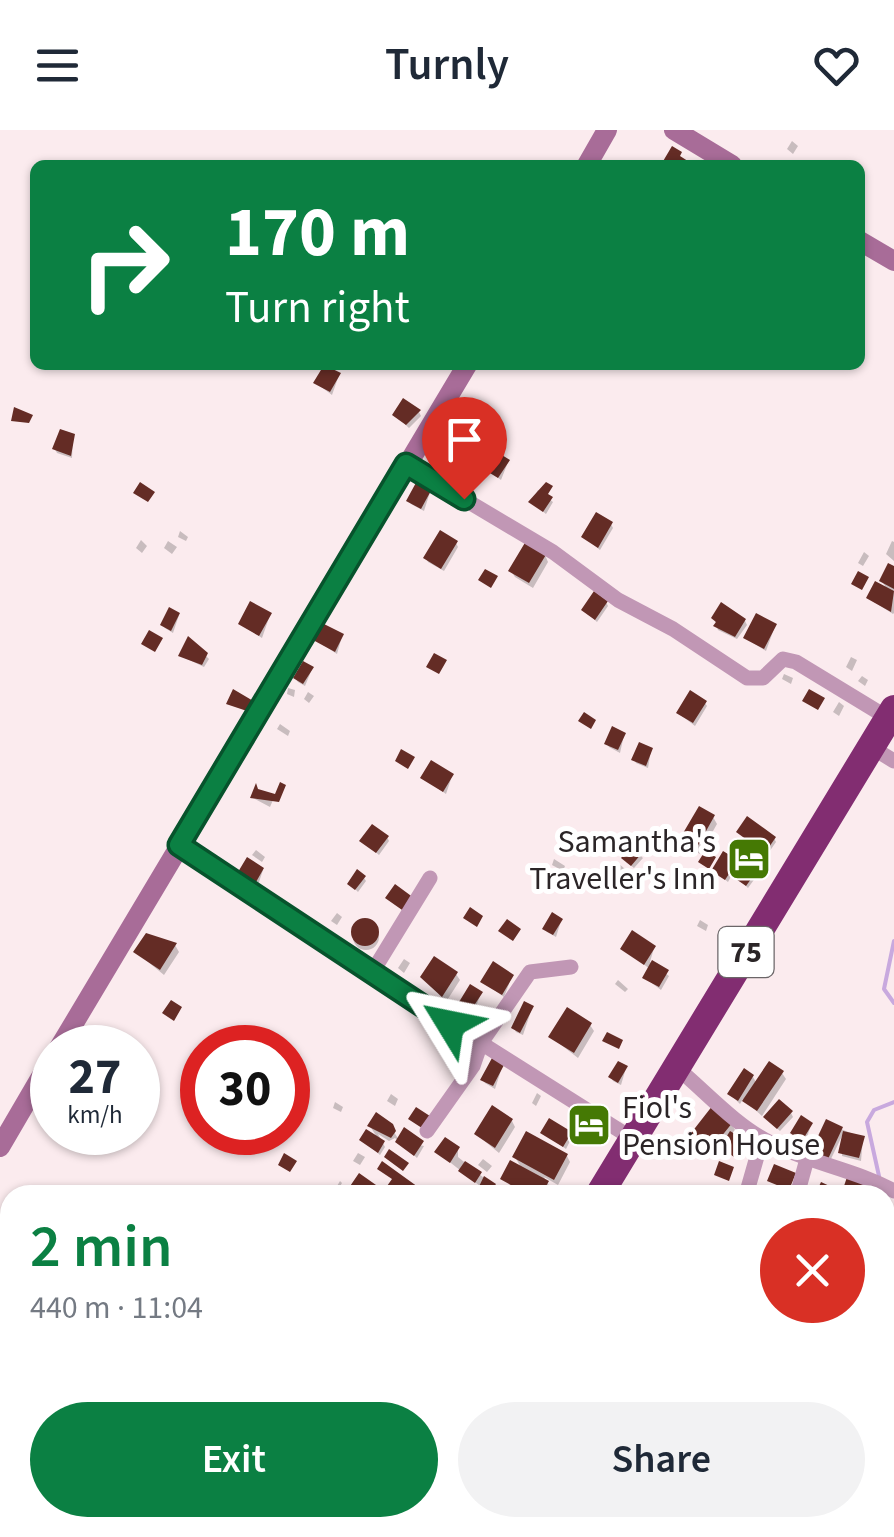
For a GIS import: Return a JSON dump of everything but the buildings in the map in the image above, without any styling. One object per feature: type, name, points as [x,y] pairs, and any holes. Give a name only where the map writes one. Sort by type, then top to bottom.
[{"type":"highway","name":"75","points":[[605,1185],[676,1067],[882,754],[891,714]]},
{"type":"street","points":[[589,160],[607,130]]},
{"type":"street","points":[[674,130],[724,160]]},
{"type":"street","points":[[865,244],[894,261]]},
{"type":"street","points":[[73,1025],[464,370]]},
{"type":"street","points":[[406,464],[553,552],[618,600],[673,629],[748,678],[763,678],[784,659],[796,662],[891,714]]},
{"type":"street","points":[[179,845],[633,1139]]},
{"type":"street","points":[[373,971],[430,878]]},
{"type":"street","points":[[428,1132],[472,1066],[481,1043],[530,972],[571,968]]},
{"type":"street","points":[[676,1067],[762,1139],[882,1185]]},
{"type":"street","points":[[0,1147],[30,1096]]},
{"type":"street","points":[[749,1185],[762,1139]]},
{"type":"street","points":[[801,1185],[808,1159]]},
{"type":"waterway","points":[[894,941],[884,989],[894,1003]]},
{"type":"waterway","points":[[879,1176],[867,1122],[874,1110],[894,1102]]},
{"type":"place","name":"Samantha's Traveller's Inn","points":[[749,859]]},
{"type":"place","name":"Fiol's Pension House","points":[[589,1125]]},
{"type":"route","points":[[450,1024],[179,845],[406,464],[464,499]]}]
